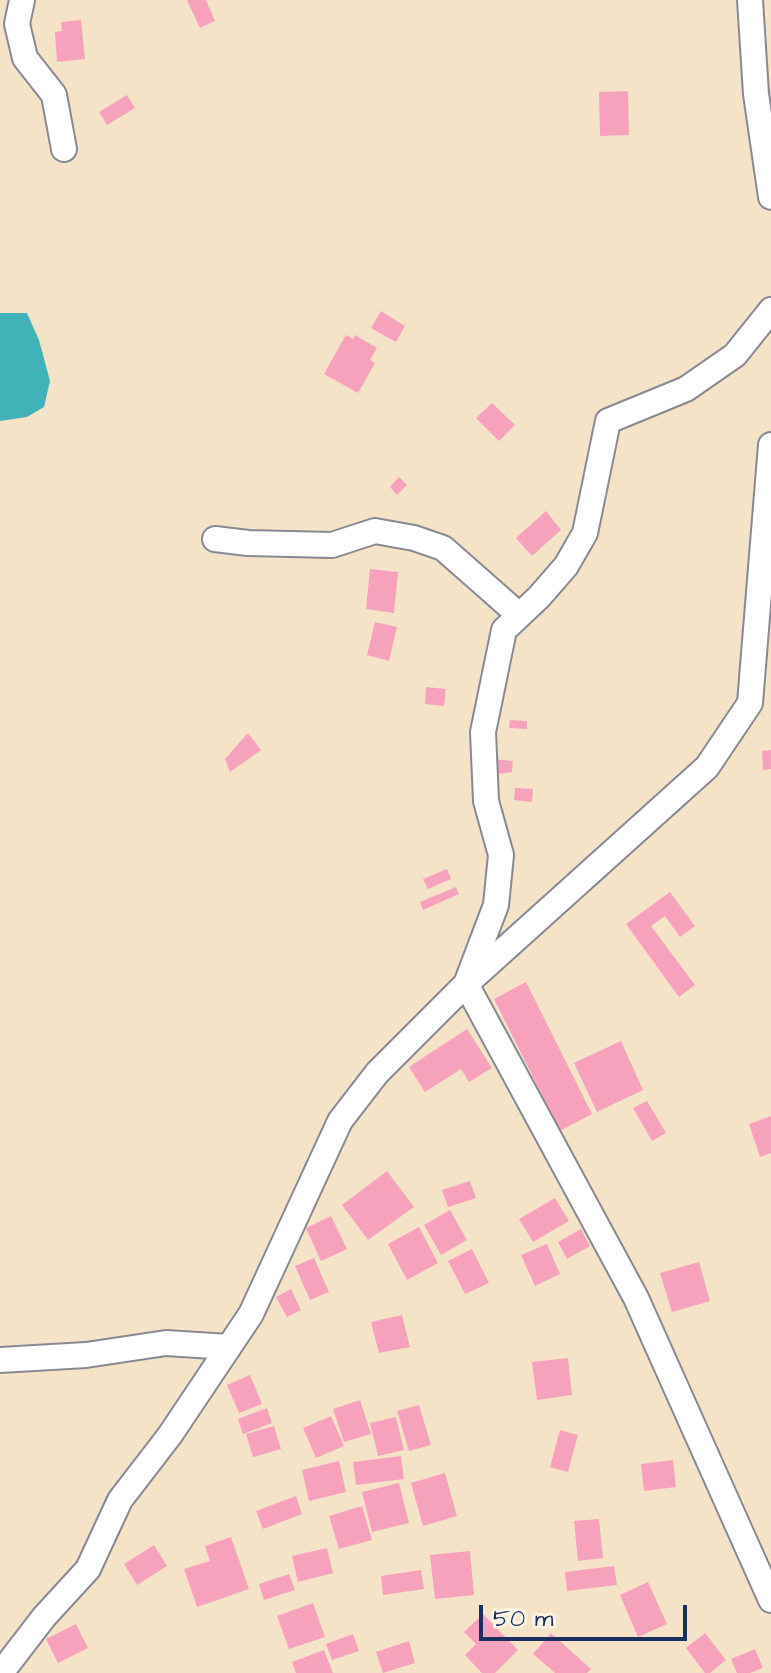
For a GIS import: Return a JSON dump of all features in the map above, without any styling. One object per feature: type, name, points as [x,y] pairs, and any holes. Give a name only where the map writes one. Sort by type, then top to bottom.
[{"type":"street","points":[[22,0],[17,24],[25,58],[54,95],[64,149]]},
{"type":"street","points":[[750,0],[756,94],[771,197]]},
{"type":"street","points":[[771,310],[735,355],[686,389],[608,421],[585,533],[566,566],[504,630],[483,732],[486,801],[501,855],[496,905],[466,984],[636,1298],[771,1600]]},
{"type":"street","points":[[1,1673],[44,1617],[88,1569],[120,1500],[170,1435],[251,1314],[340,1121],[377,1073],[466,984],[707,767],[760,705],[771,445]]},
{"type":"street","points":[[215,539],[332,545],[375,531],[414,538],[443,548],[518,614]]},
{"type":"street","points":[[0,1360],[86,1355],[166,1343],[229,1347]]},
{"type":"water","points":[[0,313],[27,313],[39,340],[50,381],[44,407],[27,417],[0,421]]},
{"type":"building","points":[[187,0],[206,0],[215,21],[200,28]]},
{"type":"building","points":[[81,20],[85,59],[57,62],[55,32],[62,31],[61,22]]},
{"type":"building","points":[[628,91],[629,135],[600,136],[599,92]]},
{"type":"building","points":[[127,95],[135,108],[107,125],[99,112]]},
{"type":"building","points":[[381,311],[405,326],[396,342],[371,328]]},
{"type":"building","points":[[346,335],[353,339],[355,335],[377,348],[370,360],[375,363],[358,393],[324,374]]},
{"type":"building","points":[[492,403],[515,425],[499,441],[476,418]]},
{"type":"building","points":[[399,477],[407,485],[397,495],[390,487]]},
{"type":"building","points":[[546,511],[561,530],[532,556],[516,538]]},
{"type":"building","points":[[370,569],[398,572],[394,613],[366,609]]},
{"type":"building","points":[[375,622],[397,627],[389,661],[367,655]]},
{"type":"building","points":[[426,687],[446,689],[444,706],[425,704]]},
{"type":"building","points":[[510,720],[527,721],[527,729],[509,728]]},
{"type":"building","points":[[248,733],[261,750],[230,772],[225,759]]},
{"type":"building","points":[[771,750],[771,769],[763,770],[762,751]]},
{"type":"building","points":[[492,759],[513,761],[512,772],[491,775]]},
{"type":"building","points":[[515,788],[533,789],[532,802],[514,800]]},
{"type":"building","points":[[447,869],[451,879],[428,889],[423,879]]},
{"type":"building","points":[[456,887],[459,894],[423,910],[420,902]]},
{"type":"building","points":[[670,892],[695,926],[680,937],[665,916],[651,926],[695,985],[679,997],[626,924]]},
{"type":"building","points":[[526,982],[592,1114],[560,1131],[494,999]]},
{"type":"building","points":[[467,1029],[492,1068],[469,1082],[461,1069],[425,1092],[409,1067]]},
{"type":"building","points":[[621,1041],[643,1090],[597,1112],[574,1063]]},
{"type":"building","points":[[647,1101],[666,1133],[652,1141],[633,1108]]},
{"type":"building","points":[[771,1116],[771,1153],[760,1157],[749,1124]]},
{"type":"building","points":[[387,1171],[414,1207],[368,1240],[342,1205]]},
{"type":"building","points":[[470,1181],[476,1198],[448,1207],[442,1190]]},
{"type":"building","points":[[555,1198],[569,1221],[533,1242],[519,1219]]},
{"type":"building","points":[[450,1210],[467,1240],[441,1255],[424,1225]]},
{"type":"building","points":[[331,1216],[347,1249],[321,1261],[306,1228]]},
{"type":"building","points":[[419,1227],[438,1263],[407,1280],[388,1244]]},
{"type":"building","points":[[581,1229],[590,1246],[567,1259],[558,1242]]},
{"type":"building","points":[[547,1244],[560,1274],[535,1286],[521,1255]]},
{"type":"building","points":[[472,1249],[489,1283],[465,1294],[448,1261]]},
{"type":"building","points":[[314,1258],[329,1292],[310,1300],[295,1266]]},
{"type":"building","points":[[699,1262],[710,1301],[672,1312],[660,1273]]},
{"type":"building","points":[[291,1289],[301,1310],[287,1317],[276,1297]]},
{"type":"building","points":[[402,1315],[410,1347],[379,1353],[371,1322]]},
{"type":"building","points":[[568,1358],[572,1395],[537,1400],[532,1362]]},
{"type":"building","points":[[250,1375],[262,1404],[239,1413],[227,1385]]},
{"type":"building","points":[[360,1400],[371,1434],[344,1442],[333,1409]]},
{"type":"building","points":[[419,1405],[431,1445],[409,1451],[397,1411]]},
{"type":"building","points":[[267,1408],[272,1423],[243,1434],[238,1419]]},
{"type":"building","points":[[331,1416],[344,1446],[316,1458],[303,1428]]},
{"type":"building","points":[[396,1417],[404,1450],[378,1456],[370,1423]]},
{"type":"building","points":[[274,1426],[281,1449],[253,1457],[246,1434]]},
{"type":"building","points":[[560,1430],[578,1435],[568,1472],[550,1467]]},
{"type":"building","points":[[401,1456],[404,1479],[356,1485],[353,1462]]},
{"type":"building","points":[[673,1460],[676,1487],[644,1491],[641,1464]]},
{"type":"building","points":[[339,1461],[346,1492],[309,1501],[302,1470]]},
{"type":"building","points":[[445,1473],[457,1516],[423,1526],[411,1483]]},
{"type":"building","points":[[399,1483],[409,1523],[372,1532],[362,1492]]},
{"type":"building","points":[[296,1496],[302,1514],[263,1529],[256,1511]]},
{"type":"building","points":[[362,1506],[372,1540],[339,1549],[329,1516]]},
{"type":"building","points":[[599,1519],[603,1558],[578,1561],[574,1521]]},
{"type":"building","points":[[231,1537],[249,1589],[197,1607],[184,1569],[210,1561],[205,1546]]},
{"type":"building","points":[[154,1545],[167,1566],[137,1585],[124,1564]]},
{"type":"building","points":[[327,1548],[333,1573],[298,1582],[292,1556]]},
{"type":"building","points":[[470,1551],[474,1595],[435,1599],[430,1555]]},
{"type":"building","points":[[614,1566],[617,1585],[567,1591],[565,1572]]},
{"type":"building","points":[[421,1570],[424,1589],[383,1595],[381,1576]]},
{"type":"building","points":[[289,1574],[295,1590],[264,1600],[259,1584]]},
{"type":"building","points":[[648,1582],[667,1624],[638,1637],[620,1595]]},
{"type":"building","points":[[313,1603],[325,1637],[289,1649],[277,1616]]},
{"type":"building","points":[[483,1614],[518,1650],[495,1673],[482,1673],[465,1655],[476,1644],[464,1632]]},
{"type":"building","points":[[76,1624],[88,1648],[58,1663],[46,1639]]},
{"type":"building","points":[[551,1633],[591,1669],[587,1673],[555,1673],[533,1654]]},
{"type":"building","points":[[705,1633],[726,1660],[710,1673],[705,1673],[686,1648]]},
{"type":"building","points":[[353,1634],[359,1651],[332,1660],[326,1644]]},
{"type":"building","points":[[409,1641],[415,1663],[383,1673],[376,1652]]},
{"type":"building","points":[[755,1649],[763,1668],[750,1673],[737,1673],[731,1659]]},
{"type":"building","points":[[324,1650],[333,1673],[296,1673],[292,1662]]}]
